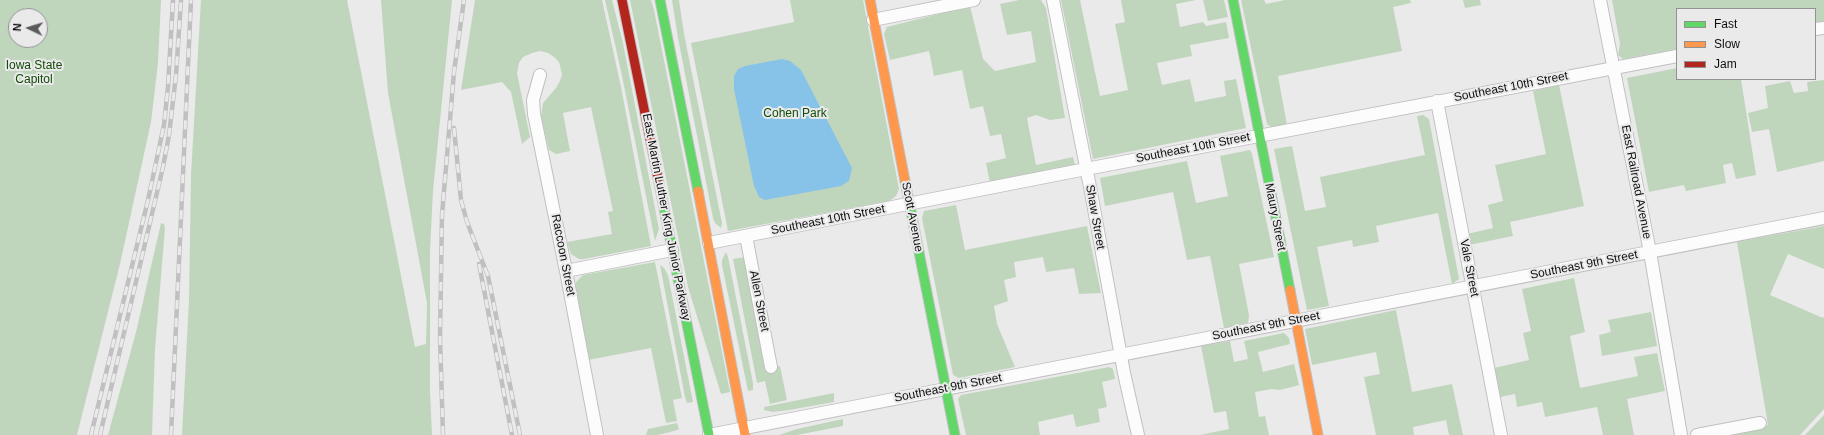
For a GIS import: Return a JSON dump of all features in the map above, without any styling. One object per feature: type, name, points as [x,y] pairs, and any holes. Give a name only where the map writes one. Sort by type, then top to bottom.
[{"type":"main road","name":"East Martin Luther King Junior Parkway","points":[[622,0],[709,435]]},
{"type":"main road","points":[[660,0],[709,243],[744,432]]},
{"type":"main road","name":"Scott Avenue","points":[[870,0],[955,435]]},
{"type":"main road","name":"Maury Street","points":[[1233,0],[1318,435]]},
{"type":"street","points":[[873,20],[974,0]]},
{"type":"street","name":"Shaw Street","points":[[1053,0],[1138,435]]},
{"type":"street","name":"East Railroad Avenue","points":[[1600,0],[1650,252],[1681,435]]},
{"type":"street","name":"Southeast 10th Street","points":[[709,243],[1436,101],[1676,56]]},
{"type":"street","name":"Raccoon Street","points":[[540,75],[535,87],[533,100],[534,114],[597,435]]},
{"type":"street","name":"Vale Street","points":[[1436,101],[1501,435]]},
{"type":"street","name":"Southeast 9th Street","points":[[709,435],[744,432],[946,388],[1824,218]]},
{"type":"street","name":"Allen Street","points":[[746,236],[771,367]]},
{"type":"street","points":[[566,271],[672,250]]},
{"type":"street","points":[[1697,435],[1760,423]]},
{"type":"green space","name":"Iowa State Capitol","points":[[0,0],[161,0],[158,63],[151,122],[120,264],[77,435],[0,435]]},
{"type":"green space","points":[[201,0],[347,0],[415,347],[426,344],[427,303],[388,93],[381,0],[452,0],[433,191],[430,250],[430,391],[432,435],[182,435],[189,300],[191,175]]},
{"type":"green space","points":[[475,0],[602,0],[621,87],[651,246],[584,259],[579,259],[571,254],[567,242],[612,234],[608,212],[613,211],[591,107],[563,113],[570,151],[556,154],[549,150],[541,117],[543,103],[556,88],[562,74],[559,62],[554,57],[548,53],[540,51],[523,57],[519,63],[517,73],[530,137],[522,144],[511,92],[502,82],[461,90]]},
{"type":"green space","points":[[605,0],[612,0],[623,43],[659,229],[655,241],[621,71]]},
{"type":"green space","points":[[630,0],[651,0],[654,10],[730,392],[721,394],[688,287]]},
{"type":"green space","points":[[672,0],[679,0],[684,34],[722,223],[721,228],[715,223],[713,218]]},
{"type":"green space","name":"Cohen Park","points":[[790,0],[863,0],[899,189],[896,196],[889,201],[728,231],[691,43],[794,22]]},
{"type":"green space","points":[[1019,0],[1041,0],[1046,8],[1065,118],[1050,120],[1036,115],[1027,118],[1036,165],[1073,157],[1075,165],[990,183],[986,163],[1006,158],[1001,134],[990,136],[983,106],[970,109],[962,70],[934,76],[929,51],[890,60],[884,34],[887,27],[970,6],[983,59],[995,71],[1036,62],[1031,31],[1007,35],[1000,4]]},
{"type":"green space","points":[[1061,0],[1080,0],[1100,96],[1128,90],[1115,24],[1125,22],[1121,0],[1196,0],[1176,4],[1180,27],[1203,22],[1206,26],[1226,22],[1229,38],[1190,45],[1192,56],[1157,63],[1162,85],[1190,79],[1195,102],[1226,96],[1224,81],[1236,79],[1246,128],[1093,159]]},
{"type":"green space","points":[[1203,0],[1224,0],[1228,17],[1208,21]]},
{"type":"green space","points":[[1241,0],[1264,0],[1266,4],[1285,0],[1410,0],[1411,3],[1393,7],[1402,51],[1278,76],[1287,125],[1272,128],[1267,124]]},
{"type":"green space","points":[[1463,0],[1480,0],[1481,5],[1465,8]]},
{"type":"green space","points":[[1612,0],[1824,0],[1824,21],[1816,23],[1816,8],[1676,8],[1676,49],[1623,59],[1618,55],[1620,44]]},
{"type":"green space","points":[[1676,68],[1676,80],[1741,80],[1756,175],[1736,179],[1732,163],[1723,165],[1726,183],[1686,191],[1684,185],[1649,192],[1627,78]]},
{"type":"green space","points":[[1824,80],[1824,161],[1777,172],[1769,129],[1752,132],[1748,113],[1768,108],[1765,86],[1790,81],[1794,93],[1808,91],[1807,82]]},
{"type":"green space","points":[[1559,85],[1584,206],[1510,222],[1513,236],[1469,245],[1467,234],[1493,228],[1488,205],[1503,201],[1495,165],[1546,154],[1533,91]]},
{"type":"green space","points":[[1423,115],[1429,119],[1459,279],[1452,284],[1438,213],[1376,226],[1379,242],[1353,247],[1352,240],[1317,247],[1329,306],[1307,310],[1274,149],[1292,146],[1305,211],[1326,207],[1320,177],[1425,155],[1417,116]]},
{"type":"green space","points":[[1250,150],[1274,257],[1239,264],[1249,315],[1248,323],[1224,328],[1210,256],[1187,260],[1173,192],[1105,206],[1100,178],[1187,161],[1196,203],[1228,196],[1220,156]]},
{"type":"green space","points":[[956,205],[965,250],[1087,226],[1101,293],[1079,294],[1074,268],[1046,272],[1043,257],[1014,262],[1016,277],[1004,280],[1008,301],[994,306],[997,324],[1015,367],[959,378],[953,375],[922,218],[924,211]]},
{"type":"green space","points":[[161,223],[164,224],[165,228],[155,349],[152,435],[108,435],[136,332]]},
{"type":"green space","points":[[1824,226],[1824,269],[1788,254],[1770,295],[1823,318],[1824,316],[1824,409],[1800,435],[1720,435],[1768,425],[1737,242]]},
{"type":"green space","points":[[726,252],[753,383],[753,390],[748,391],[722,265],[722,260]]},
{"type":"green space","points":[[745,257],[767,369],[780,366],[787,400],[770,404],[765,381],[757,383],[733,259]]},
{"type":"green space","points":[[655,262],[682,398],[673,400],[677,421],[666,423],[651,348],[588,360],[575,291],[576,282],[583,275]]},
{"type":"green space","points":[[660,265],[664,268],[668,275],[693,402],[687,403],[685,397]]},
{"type":"green space","points":[[1574,278],[1585,332],[1570,336],[1580,388],[1638,376],[1634,357],[1657,353],[1665,391],[1627,399],[1634,435],[1603,435],[1597,407],[1545,417],[1542,402],[1517,407],[1515,394],[1500,397],[1494,368],[1529,360],[1523,333],[1531,331],[1522,289]]},
{"type":"green space","points":[[1396,310],[1412,392],[1452,384],[1463,435],[1449,435],[1446,420],[1413,427],[1414,435],[1376,435],[1364,377],[1380,374],[1376,352],[1312,365],[1305,329]]},
{"type":"green space","points":[[1651,312],[1657,346],[1602,356],[1599,335],[1611,332],[1608,320]]},
{"type":"green space","points":[[1284,333],[1289,338],[1290,344],[1258,352],[1263,372],[1294,364],[1299,385],[1280,390],[1272,389],[1255,392],[1259,417],[1265,416],[1269,435],[1200,435],[1229,429],[1226,411],[1214,413],[1201,346],[1230,341],[1234,362],[1248,359],[1244,341]]},
{"type":"green space","points":[[1109,367],[1113,369],[1115,379],[1102,382],[1107,407],[1098,409],[1100,422],[1076,427],[1073,414],[1038,422],[1040,435],[966,435],[958,399],[961,395]]},
{"type":"green space","points":[[834,393],[834,402],[773,412],[764,410],[764,407]]},
{"type":"green space","points":[[1824,415],[1824,435],[1805,435],[1823,416]]},
{"type":"green space","points":[[843,419],[843,426],[797,435],[779,435],[797,429]]},
{"type":"green space","points":[[677,423],[679,429],[674,431],[658,435],[646,435],[648,429]]},
{"type":"water","points":[[782,59],[790,61],[801,70],[852,168],[849,181],[841,186],[765,200],[759,197],[754,186],[734,89],[734,76],[738,69],[745,66]]},
{"type":"railway","points":[[91,435],[148,200],[164,125],[168,87],[173,0]]},
{"type":"railway","points":[[100,435],[163,167],[169,135],[176,75],[181,0]]},
{"type":"railway","points":[[171,435],[191,0]]},
{"type":"railway","points":[[443,435],[440,338],[442,215],[454,72],[464,0]]},
{"type":"railway","points":[[454,128],[461,200],[467,222],[488,276],[520,435]]},
{"type":"railway","points":[[479,264],[512,435]]},
{"type":"traffic: fast","points":[[660,0],[698,191]]},
{"type":"traffic: fast","points":[[1233,0],[1290,290]]},
{"type":"traffic: fast","points":[[658,178],[709,435]]},
{"type":"traffic: fast","points":[[905,181],[955,435]]},
{"type":"traffic: slow","points":[[870,0],[905,181]]},
{"type":"traffic: slow","points":[[698,191],[745,435]]},
{"type":"traffic: slow","points":[[1290,290],[1318,435]]},
{"type":"traffic: jam","points":[[622,0],[658,178]]}]
